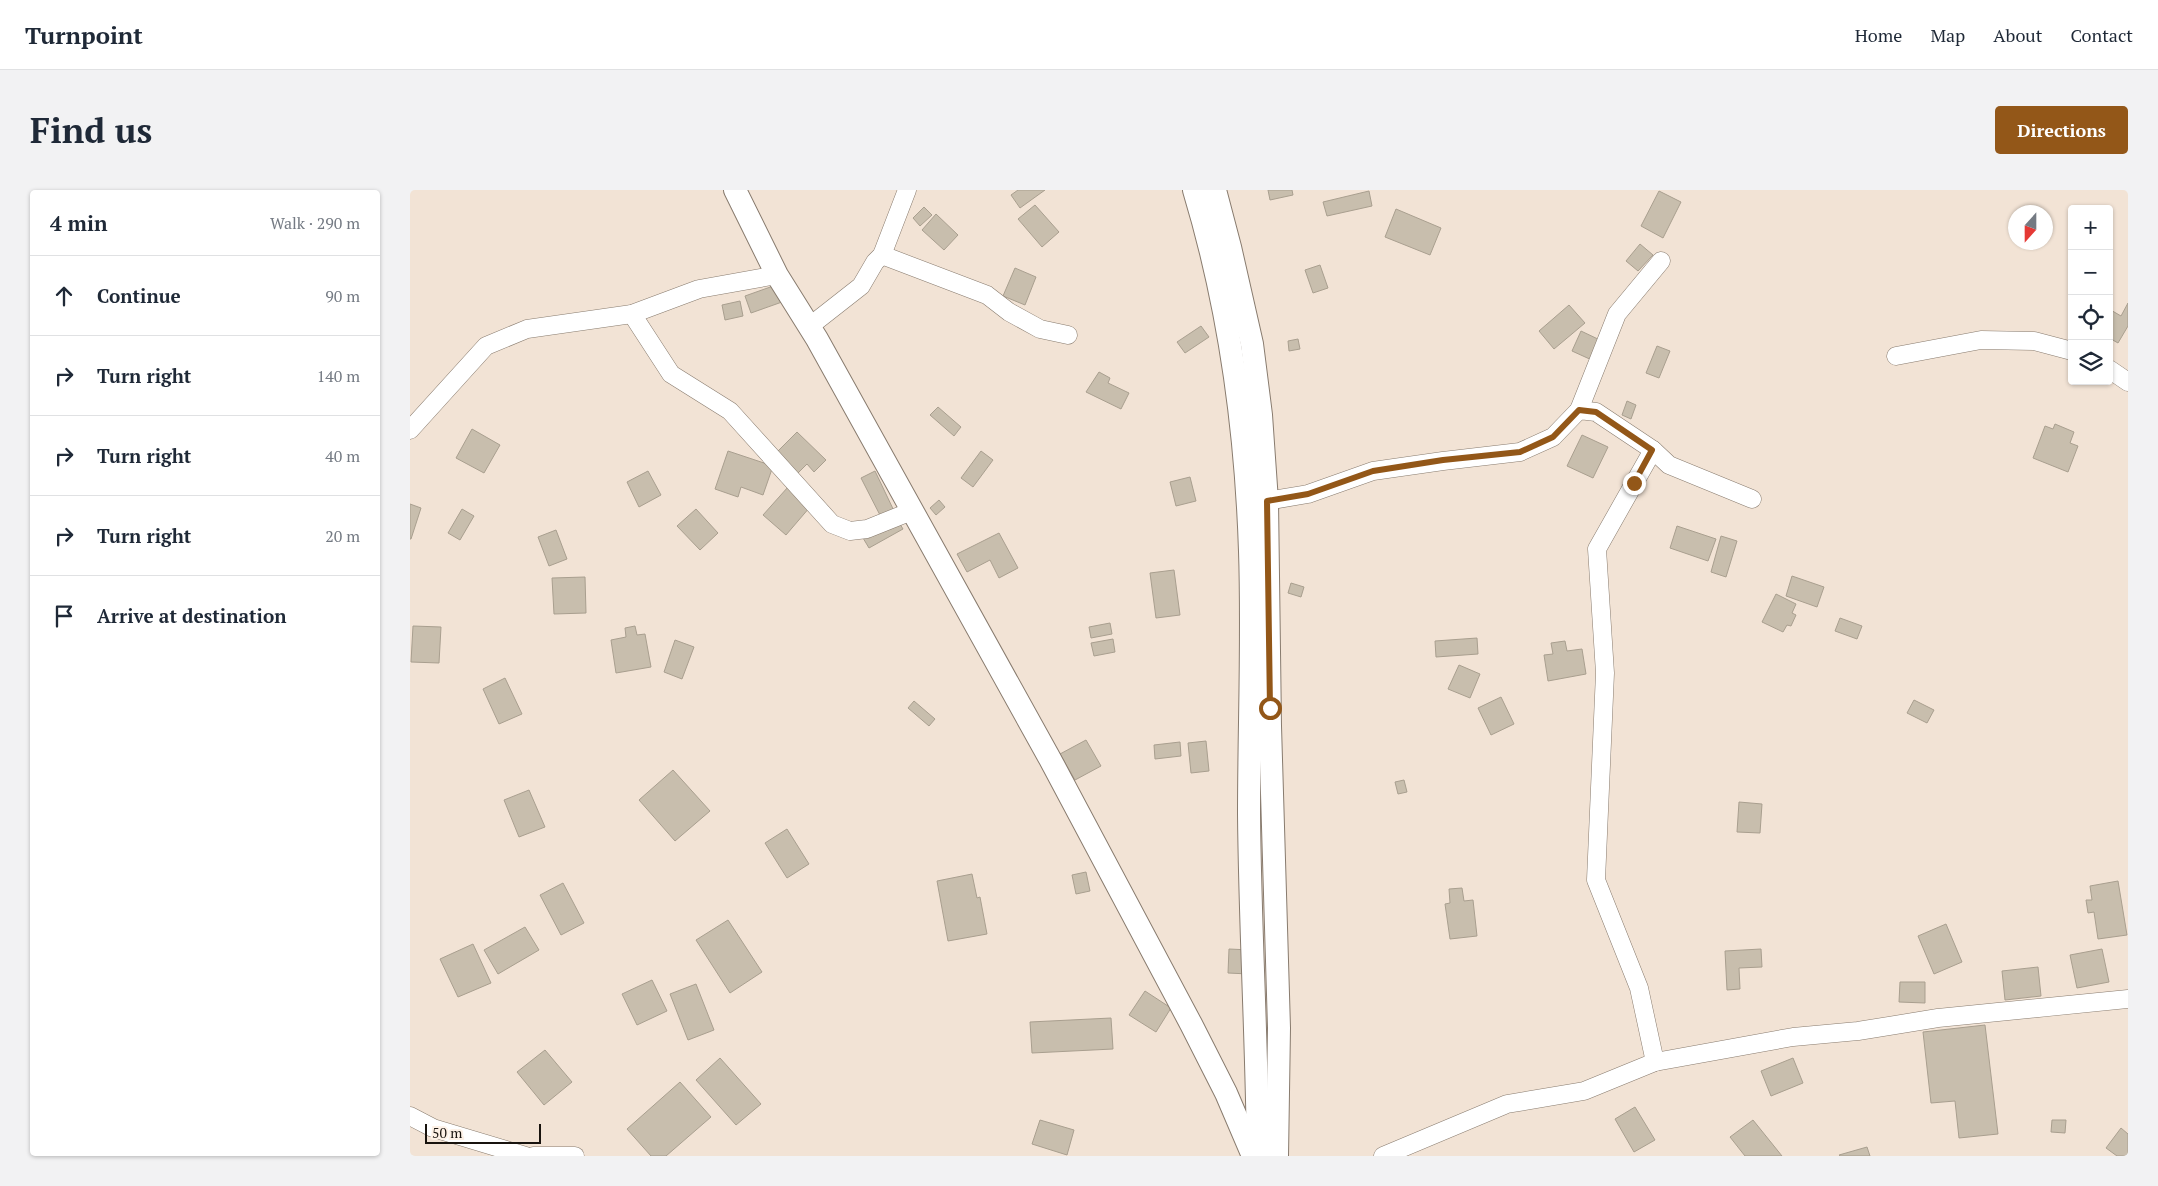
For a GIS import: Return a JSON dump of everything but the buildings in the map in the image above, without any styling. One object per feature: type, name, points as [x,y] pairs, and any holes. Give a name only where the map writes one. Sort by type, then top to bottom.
[{"type":"main road","points":[[735,190],[777,275],[810,326],[1050,759],[1191,1024],[1226,1093],[1253,1156]]},
{"type":"main road","points":[[1194,190],[1211,252],[1232,346],[1247,500],[1250,551],[1249,814],[1258,1156]]},
{"type":"main road","points":[[1215,190],[1252,344],[1261,415],[1267,501],[1270,726],[1277,962],[1277,1156]]},
{"type":"main road","points":[[1253,964],[1277,962]]},
{"type":"street","points":[[810,326],[861,286],[875,262],[882,256],[906,190]]},
{"type":"street","points":[[882,256],[987,294],[1009,312],[1040,329],[1068,334]]},
{"type":"street","points":[[1267,501],[1308,494],[1373,471],[1443,460],[1520,452],[1553,437],[1579,410],[1617,314],[1661,262]]},
{"type":"street","points":[[410,430],[486,346],[527,329],[632,314],[699,289],[777,275]]},
{"type":"street","points":[[632,314],[671,374],[730,411],[832,524],[850,530],[866,529],[912,511]]},
{"type":"street","points":[[1896,356],[1981,340],[2034,341],[2068,350]]},
{"type":"street","points":[[2113,372],[2128,382]]},
{"type":"street","points":[[1579,410],[1596,412],[1652,450],[1669,465],[1752,499]]},
{"type":"street","points":[[1652,450],[1597,549],[1606,673],[1596,880],[1639,988],[1655,1062]]},
{"type":"street","points":[[1383,1156],[1507,1104],[1584,1091],[1655,1062],[1793,1037],[1975,1014],[2128,1000]]},
{"type":"street","points":[[410,1116],[432,1128],[526,1156]]},
{"type":"street","points":[[533,1156],[575,1156]]},
{"type":"route","points":[[1270,708],[1270,637],[1266,549],[1267,501],[1308,494],[1373,471],[1443,460],[1520,452],[1553,437],[1579,410],[1596,412],[1652,450],[1634,483]]}]
